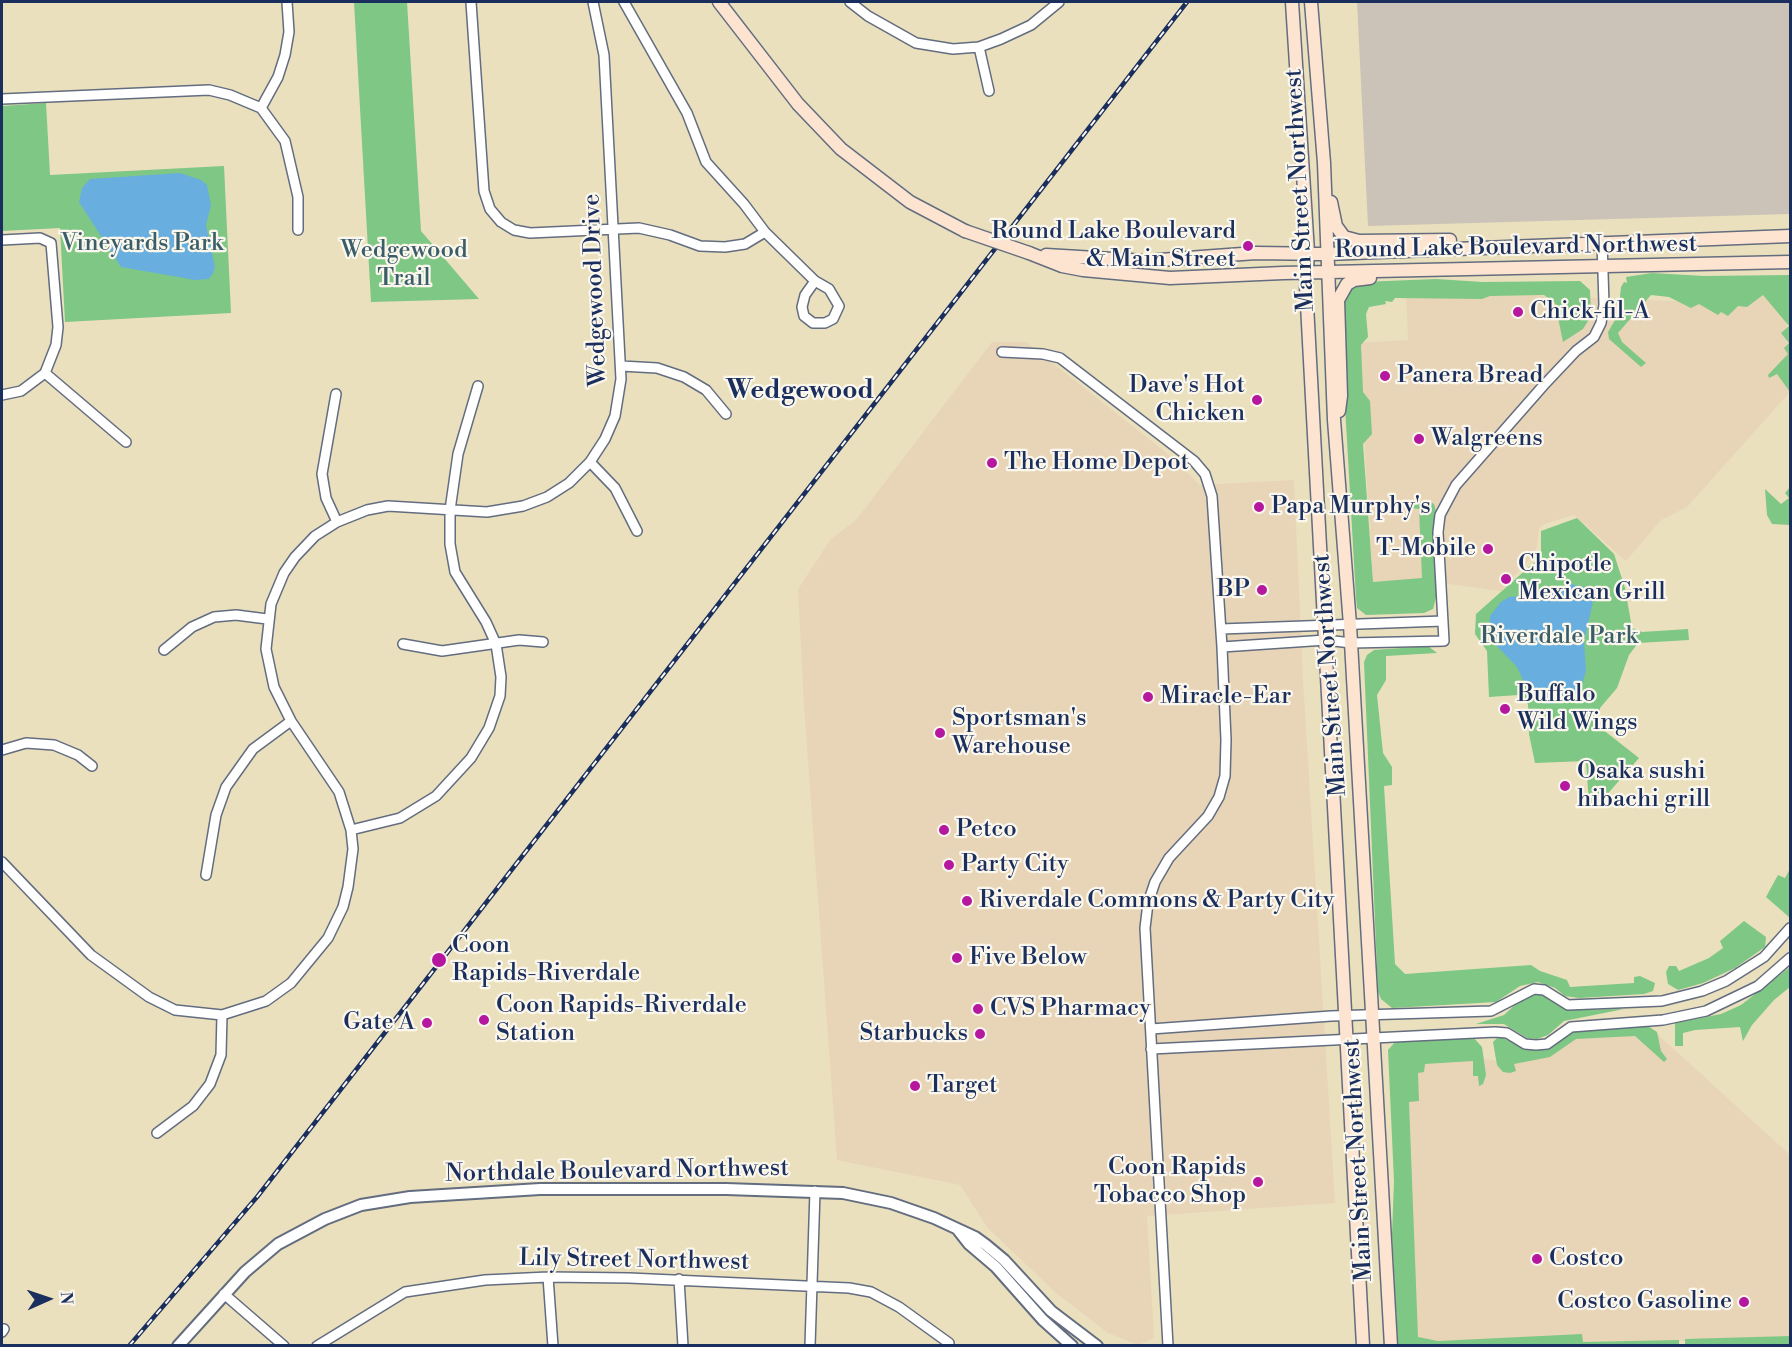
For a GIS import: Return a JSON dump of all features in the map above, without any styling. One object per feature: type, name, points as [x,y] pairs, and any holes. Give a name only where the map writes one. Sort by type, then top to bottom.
[{"type":"main road","name":"Round Lake Boulevard Northwest","points":[[719,2],[798,104],[841,149],[910,202],[965,231],[1062,266],[1160,278],[1791,262]]},
{"type":"main road","name":"Main Street Northwest","points":[[1292,2],[1308,252],[1306,273],[1363,1346]]},
{"type":"main road","name":"Main Street Northwest","points":[[1311,2],[1324,187],[1334,420],[1350,625],[1391,1346]]},
{"type":"main road","points":[[1324,187],[1330,196],[1336,226],[1344,237],[1359,241],[1455,240],[1478,246]]},
{"type":"main road","name":"Round Lake Boulevard Northwest","points":[[1029,253],[1122,261],[1308,252],[1327,254],[1478,246],[1791,236]]},
{"type":"main road","points":[[1334,420],[1340,408],[1341,396],[1338,300],[1340,293],[1354,280],[1397,276],[1411,271]]},
{"type":"street","points":[[261,108],[278,77],[285,55],[289,32],[287,2]]},
{"type":"street","points":[[471,2],[484,191],[486,201],[496,216],[508,226],[523,232],[613,229],[654,231],[700,246],[726,247],[745,244],[765,232]]},
{"type":"street","name":"Wedgewood Drive","points":[[2,862],[91,955],[148,998],[175,1010],[222,1015],[249,1008],[278,993],[301,972],[328,938],[343,907],[348,887],[353,849],[351,830],[339,792],[280,703],[269,672],[266,649],[267,619],[278,585],[290,564],[307,544],[337,522],[367,510],[388,506],[500,512],[536,502],[569,483],[590,462],[605,439],[615,416],[620,392],[621,366],[604,55],[593,2]]},
{"type":"street","points":[[624,2],[687,113],[706,162],[744,204],[765,232],[815,281],[829,289],[839,306],[833,319],[825,323],[813,323],[804,316],[802,307],[805,295],[815,281]]},
{"type":"street","points":[[850,2],[868,16],[916,43],[944,49],[979,47],[1031,25],[1059,2]]},
{"type":"street","points":[[979,47],[989,91]]},
{"type":"street","points":[[2,99],[209,90],[230,95],[261,108],[285,141],[298,197],[298,230]]},
{"type":"street","points":[[2,240],[40,238],[51,243],[54,253],[58,336],[45,373],[21,391],[2,395]]},
{"type":"street","points":[[1222,647],[1326,640],[1351,643],[1444,641],[1438,532],[1440,515],[1456,485],[1543,386],[1576,351],[1594,337],[1601,323],[1604,305],[1602,242]]},
{"type":"street","points":[[1002,352],[1043,354],[1060,358],[1200,468],[1209,482],[1212,496],[1222,647],[1226,740],[1225,776],[1219,797],[1208,816],[1169,858],[1155,882],[1148,903],[1144,928],[1168,1346]]},
{"type":"street","points":[[621,366],[657,368],[684,377],[706,390],[726,414]]},
{"type":"street","points":[[45,373],[126,442]]},
{"type":"street","points":[[351,830],[400,818],[436,796],[471,758],[489,728],[500,696],[501,677],[496,644],[486,622],[455,572],[450,544],[450,510],[458,454],[478,386]]},
{"type":"street","points":[[336,394],[322,474],[326,498],[337,522]]},
{"type":"street","points":[[590,462],[615,488],[637,531]]},
{"type":"street","points":[[164,650],[192,627],[214,617],[236,615],[267,619]]},
{"type":"street","points":[[1221,629],[1325,623],[1350,625],[1443,621]]},
{"type":"street","points":[[403,644],[442,651],[519,640],[543,642]]},
{"type":"street","points":[[206,875],[216,815],[225,787],[253,749],[291,721]]},
{"type":"street","points":[[2,750],[26,743],[54,744],[73,752],[92,766]]},
{"type":"street","points":[[1151,1029],[1491,1011],[1506,1005],[1523,992],[1534,989],[1544,990],[1568,1005],[1578,1006],[1662,1001],[1726,981],[1764,957],[1791,928]]},
{"type":"street","points":[[1151,1050],[1238,1043],[1502,1032],[1525,1044],[1547,1044],[1571,1027],[1663,1020],[1706,1011],[1758,986],[1791,958]]},
{"type":"street","points":[[157,1133],[188,1111],[210,1084],[220,1055],[222,1015]]},
{"type":"street","name":"Northdale Boulevard Northwest","points":[[178,1346],[224,1294],[278,1244],[325,1219],[361,1205],[410,1197],[540,1189],[815,1191],[843,1193],[891,1203],[958,1230],[986,1245],[1051,1311],[1097,1346]]},
{"type":"street","points":[[810,1346],[815,1191]]},
{"type":"street","points":[[958,1230],[969,1244],[996,1267],[1043,1320],[1072,1346]]},
{"type":"street","points":[[548,1277],[554,1346]]},
{"type":"street","name":"Lily Street Northwest","points":[[317,1346],[405,1292],[475,1281],[548,1277],[680,1279],[811,1285],[871,1292],[926,1324],[950,1343]]},
{"type":"street","points":[[680,1279],[683,1346]]},
{"type":"street","points":[[224,1294],[284,1346]]},
{"type":"shaded area","points":[[1357,2],[1790,2],[1790,214],[1368,226]]},
{"type":"shaded area","points":[[1406,290],[1746,304],[1766,293],[1786,317],[1790,392],[1687,507],[1661,520],[1626,561],[1574,515],[1544,524],[1539,528],[1536,552],[1501,591],[1420,580],[1373,582],[1358,343],[1408,340]]},
{"type":"shaded area","points":[[992,342],[1026,342],[1168,454],[1200,485],[1294,480],[1303,679],[1335,1203],[1147,1216],[1154,1338],[1138,1345],[1108,1333],[1056,1293],[987,1227],[960,1185],[837,1160],[804,706],[798,589],[831,539],[856,520]]},
{"type":"shaded area","points":[[1654,1031],[1790,1155],[1790,1336],[1679,1341],[1679,1346],[1415,1345],[1404,1061],[1479,1058],[1508,1062],[1554,1054],[1576,1036]]},
{"type":"green space","name":"Wedgewood Trail","points":[[354,2],[407,2],[421,231],[479,299],[371,302]]},
{"type":"green space","name":"Vineyards Park","points":[[46,103],[50,175],[224,166],[231,313],[65,322],[60,228],[2,231],[2,106]]},
{"type":"green space","points":[[1652,273],[1704,276],[1790,275],[1790,392],[1777,374],[1769,378],[1768,375],[1788,354],[1784,348],[1789,343],[1781,333],[1789,326],[1763,295],[1747,307],[1738,306],[1728,316],[1721,312],[1718,315],[1699,304],[1691,308],[1669,297],[1651,295],[1618,333],[1622,342],[1646,363],[1641,367],[1609,339],[1608,332],[1618,315],[1621,287],[1624,282],[1627,283],[1626,277]]},
{"type":"green space","points":[[1436,279],[1483,282],[1580,281],[1590,290],[1591,316],[1583,329],[1563,342],[1555,303],[1544,295],[1490,296],[1482,299],[1395,298],[1392,302],[1385,301],[1386,304],[1369,307],[1366,314],[1368,337],[1361,345],[1363,392],[1370,401],[1372,434],[1363,444],[1373,582],[1422,578],[1419,509],[1411,508],[1415,503],[1429,501],[1434,504],[1436,511],[1434,532],[1437,594],[1433,609],[1424,613],[1366,615],[1357,608],[1356,598],[1341,336],[1345,296],[1352,287],[1362,282]]},
{"type":"green space","points":[[1790,487],[1790,525],[1772,524],[1767,515],[1765,489],[1781,504],[1789,498],[1785,493]]},
{"type":"green space","name":"Riverdale Park","points":[[1577,518],[1614,554],[1625,588],[1632,628],[1642,632],[1688,629],[1689,640],[1638,643],[1629,655],[1617,688],[1600,708],[1597,725],[1639,758],[1597,806],[1589,803],[1586,761],[1535,763],[1529,734],[1528,704],[1518,695],[1489,697],[1487,651],[1475,634],[1476,614],[1538,559],[1541,551],[1541,531]]},
{"type":"green space","points":[[1428,646],[1437,653],[1386,656],[1386,680],[1377,695],[1383,753],[1392,767],[1392,785],[1384,786],[1395,964],[1405,974],[1531,965],[1540,971],[1567,980],[1570,987],[1634,983],[1634,977],[1640,976],[1655,983],[1653,991],[1644,994],[1579,998],[1565,996],[1555,988],[1538,982],[1520,986],[1496,1002],[1392,1008],[1381,999],[1378,992],[1364,662],[1367,655],[1374,650]]},
{"type":"green space","points":[[1790,869],[1789,917],[1766,897],[1778,875],[1785,878]]},
{"type":"green space","points":[[1744,921],[1766,937],[1765,947],[1735,968],[1703,983],[1678,990],[1668,984],[1666,972],[1669,966],[1676,966],[1679,971],[1709,958],[1723,948],[1720,941]]},
{"type":"green space","points":[[1790,967],[1790,987],[1774,1000],[1752,1025],[1743,1041],[1740,1027],[1695,1030],[1683,1033],[1683,1046],[1675,1046],[1675,1023],[1721,1014],[1741,1005]]},
{"type":"green space","points":[[1533,994],[1544,995],[1568,1010],[1624,1009],[1564,1021],[1548,1035],[1537,1039],[1527,1038],[1504,1024],[1476,1024],[1504,1015],[1518,1002]]},
{"type":"green space","points":[[1648,1026],[1657,1032],[1661,1051],[1667,1059],[1664,1062],[1635,1036],[1576,1039],[1550,1057],[1514,1064],[1516,1071],[1510,1073],[1503,1072],[1497,1065],[1493,1042],[1499,1036],[1524,1048],[1537,1050],[1548,1047],[1572,1031]]},
{"type":"green space","points":[[1473,1037],[1482,1047],[1486,1075],[1483,1084],[1479,1086],[1478,1076],[1473,1076],[1473,1061],[1425,1064],[1424,1072],[1418,1073],[1419,1101],[1409,1102],[1418,1337],[1438,1341],[1582,1334],[1583,1342],[1679,1340],[1679,1345],[1398,1345],[1392,1234],[1394,1181],[1388,1050],[1396,1041]]},
{"type":"green space","points":[[1790,1336],[1790,1345],[1685,1345],[1685,1339]]},
{"type":"water","points":[[180,173],[201,180],[207,185],[211,205],[206,225],[215,267],[213,273],[209,279],[195,280],[121,267],[79,202],[82,188],[90,179]]},
{"type":"water","points":[[1570,584],[1584,587],[1593,602],[1584,641],[1586,671],[1576,694],[1569,700],[1551,704],[1541,701],[1528,691],[1517,667],[1495,644],[1489,626],[1490,616],[1501,602],[1509,597],[1536,595]]},
{"type":"railway","points":[[129,1346],[257,1197],[1187,2]]},
{"type":"place","name":"Round Lake Boulevard & Main Street","points":[[1248,246]]},
{"type":"place","name":"Chick-fil-A","points":[[1518,312]]},
{"type":"place","name":"Panera Bread","points":[[1385,376]]},
{"type":"place","name":"Dave's Hot Chicken","points":[[1257,400]]},
{"type":"place","name":"Walgreens","points":[[1419,439]]},
{"type":"place","name":"The Home Depot","points":[[992,463]]},
{"type":"place","name":"Papa Murphy's","points":[[1259,507]]},
{"type":"place","name":"T-Mobile","points":[[1488,549]]},
{"type":"place","name":"Chipotle Mexican Grill","points":[[1506,579]]},
{"type":"place","name":"BP","points":[[1262,590]]},
{"type":"place","name":"Miracle-Ear","points":[[1148,697]]},
{"type":"place","name":"Buffalo Wild Wings","points":[[1505,709]]},
{"type":"place","name":"Sportsman's Warehouse","points":[[940,733]]},
{"type":"place","name":"Osaka sushi hibachi grill","points":[[1565,786]]},
{"type":"place","name":"Petco","points":[[944,830]]},
{"type":"place","name":"Party City","points":[[949,865]]},
{"type":"place","name":"Riverdale Commons & Party City","points":[[967,901]]},
{"type":"place","name":"Five Below","points":[[957,958]]},
{"type":"place","name":"Coon Rapids-Riverdale","points":[[439,960]]},
{"type":"place","name":"CVS Pharmacy","points":[[978,1009]]},
{"type":"place","name":"Coon Rapids-Riverdale Station","points":[[484,1020]]},
{"type":"place","name":"Gate A","points":[[427,1023]]},
{"type":"place","name":"Starbucks","points":[[980,1034]]},
{"type":"place","name":"Target","points":[[915,1086]]},
{"type":"place","name":"Coon Rapids Tobacco Shop","points":[[1258,1182]]},
{"type":"place","name":"Costco","points":[[1537,1259]]},
{"type":"place","name":"Costco Gasoline","points":[[1744,1302]]},
{"type":"district","name":"Wedgewood","points":[[800,392]]}]
